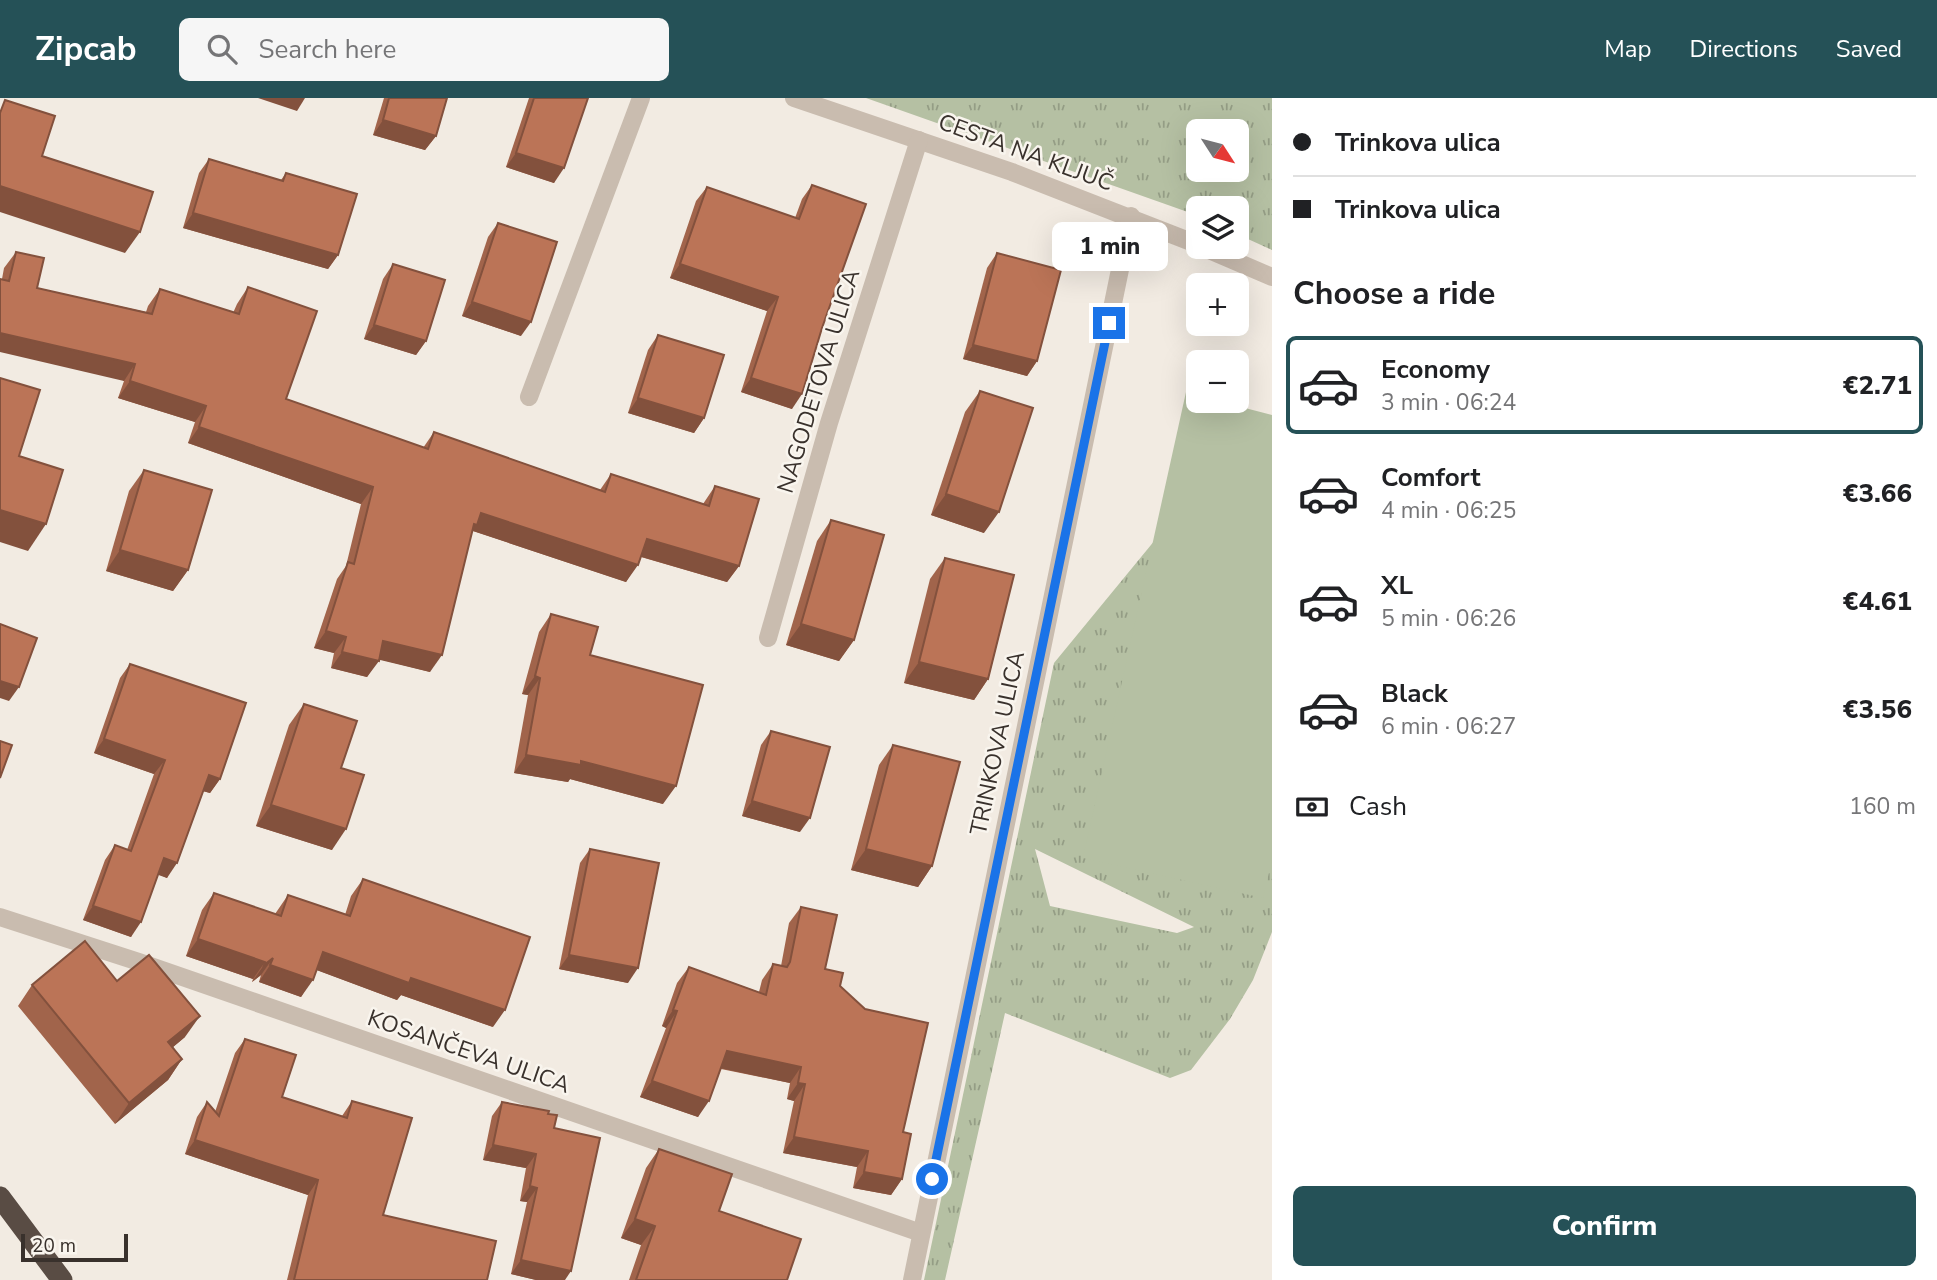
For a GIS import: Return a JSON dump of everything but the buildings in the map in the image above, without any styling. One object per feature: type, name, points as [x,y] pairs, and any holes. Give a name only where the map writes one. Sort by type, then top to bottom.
[{"type":"highway","points":[[0,1196],[62,1280]]},
{"type":"street","points":[[529,397],[641,98]]},
{"type":"street","name":"CESTA NA KLJUČ","points":[[794,98],[1131,216],[1186,240]]},
{"type":"street","name":"NAGODETOVA ULICA","points":[[768,638],[829,423],[919,140]]},
{"type":"street","name":"TRINKOVA ULICA","points":[[912,1280],[1131,216]]},
{"type":"street","name":"CESTA NA KLJUČ","points":[[1231,259],[1272,277]]},
{"type":"street","name":"KOSANČEVA ULICA","points":[[0,917],[139,962],[921,1233]]},
{"type":"green space","points":[[866,98],[1272,98],[1272,250],[1249,239],[1249,196],[1186,196],[1186,211]]},
{"type":"green space","points":[[1186,392],[1186,413],[1249,413],[1249,409],[1272,415],[1272,860],[1263,898],[1083,858]]},
{"type":"green space","points":[[1252,422],[1272,429],[1272,932],[1253,980],[1230,1019],[1191,1070],[1170,1078],[1005,1013],[945,1280],[924,1280],[1054,663]],"holes":[[[1035,849],[1194,927],[1177,933],[1050,906]]]},
{"type":"route","points":[[932,1179],[1109,323]]}]
